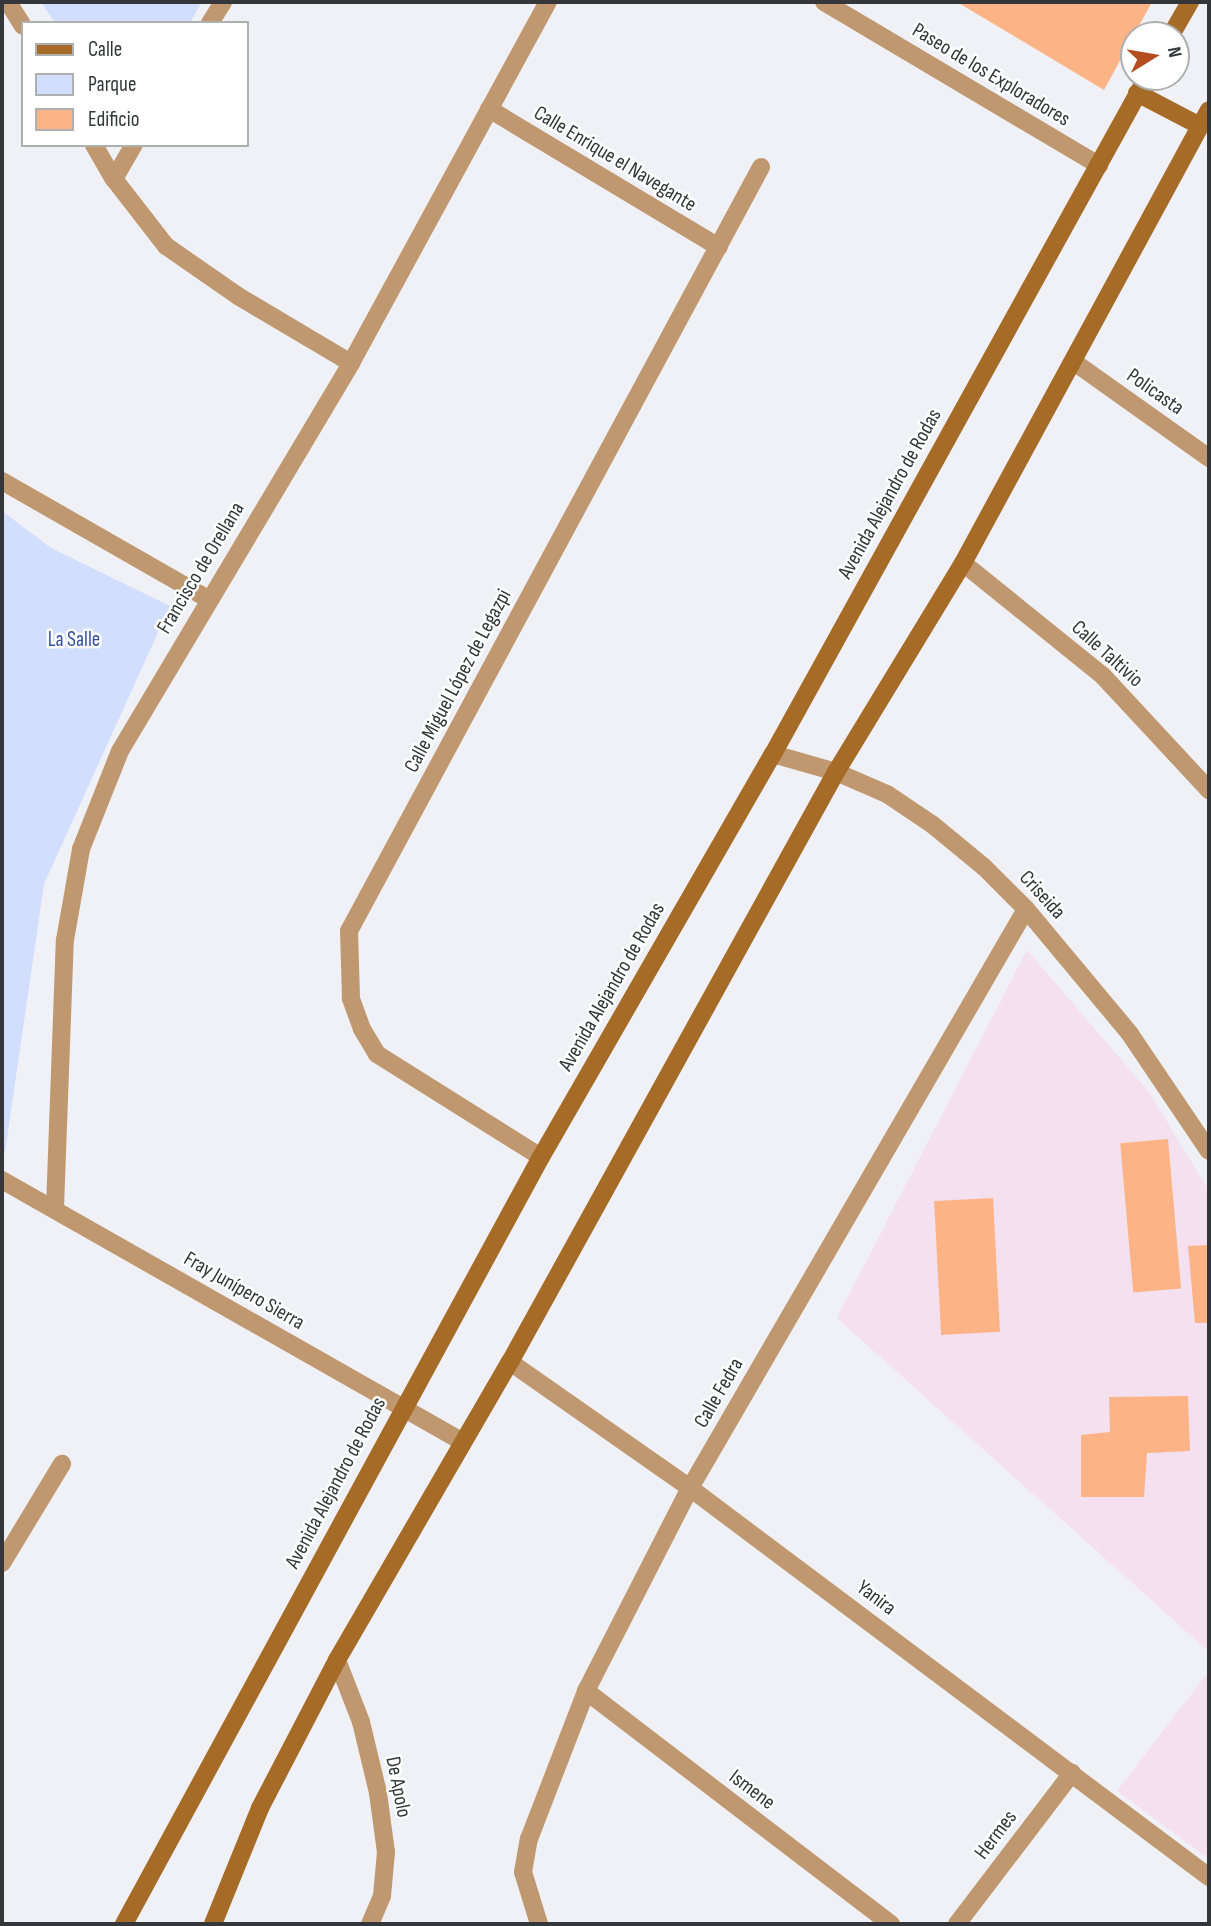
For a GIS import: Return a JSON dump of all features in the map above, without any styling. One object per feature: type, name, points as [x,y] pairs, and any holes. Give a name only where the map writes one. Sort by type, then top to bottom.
[{"type":"street","points":[[8,2],[21,23]]},
{"type":"street","points":[[211,21],[223,2]]},
{"type":"street","name":"Francisco de Orellana","points":[[55,1208],[65,940],[81,849],[120,751],[208,599],[351,363],[548,2]]},
{"type":"street","name":"Paseo de los Exploradores","points":[[824,2],[1098,165]]},
{"type":"street","points":[[1179,21],[1190,2]]},
{"type":"street","points":[[213,1924],[260,1808],[337,1660],[510,1362],[836,772],[963,563],[1205,118],[1137,93]]},
{"type":"street","name":"Avenida Alejandro de Rodas","points":[[124,1924],[402,1408],[541,1157],[773,754],[1137,93]]},
{"type":"street","name":"Calle Enrique el Navegante","points":[[489,109],[719,247]]},
{"type":"street","points":[[95,147],[114,179],[166,246],[239,296],[351,363]]},
{"type":"street","points":[[114,179],[133,147]]},
{"type":"street","name":"Calle Miguel López de Legazpi","points":[[541,1157],[377,1054],[351,998],[349,931],[761,167]]},
{"type":"street","name":"Policasta","points":[[1074,362],[1209,458]]},
{"type":"street","points":[[2,481],[208,599]]},
{"type":"street","name":"Calle Taltivio","points":[[963,563],[1102,676],[1209,790]]},
{"type":"street","name":"Criseida","points":[[773,754],[836,772],[887,794],[933,825],[984,867],[1026,909],[1130,1034],[1209,1151]]},
{"type":"street","name":"Calle Fedra","points":[[539,1924],[523,1872],[529,1839],[586,1691],[690,1488],[1026,909]]},
{"type":"street","name":"Fray Junípero Sierra","points":[[2,1180],[463,1442]]},
{"type":"street","name":"Yanira","points":[[510,1362],[690,1488],[1209,1877]]},
{"type":"street","points":[[2,1563],[62,1464]]},
{"type":"street","name":"De Apolo","points":[[337,1660],[361,1722],[378,1794],[386,1852],[382,1896],[370,1924]]},
{"type":"street","name":"Ismene","points":[[586,1691],[891,1924]]},
{"type":"street","name":"Hermes","points":[[957,1924],[1072,1773]]},
{"type":"shaded area","points":[[1027,950],[1149,1092],[1209,1191],[1207,1650],[837,1318]]},
{"type":"shaded area","points":[[1209,1671],[1209,1859],[1117,1791]]},
{"type":"green space","points":[[41,2],[202,2],[191,21],[54,21]]},
{"type":"green space","name":"La Salle","points":[[2,511],[51,548],[170,606],[44,884],[5,1152],[2,1150]]},
{"type":"building","points":[[957,2],[1152,2],[1142,21],[1120,21],[1120,61],[1104,90]]},
{"type":"building","points":[[1168,1139],[1181,1288],[1133,1293],[1120,1143]]},
{"type":"building","points":[[993,1198],[1000,1332],[941,1335],[934,1201]]},
{"type":"building","points":[[1209,1245],[1209,1323],[1195,1323],[1188,1246]]},
{"type":"building","points":[[1188,1396],[1190,1451],[1147,1453],[1144,1497],[1081,1497],[1081,1435],[1110,1432],[1109,1397]]}]
